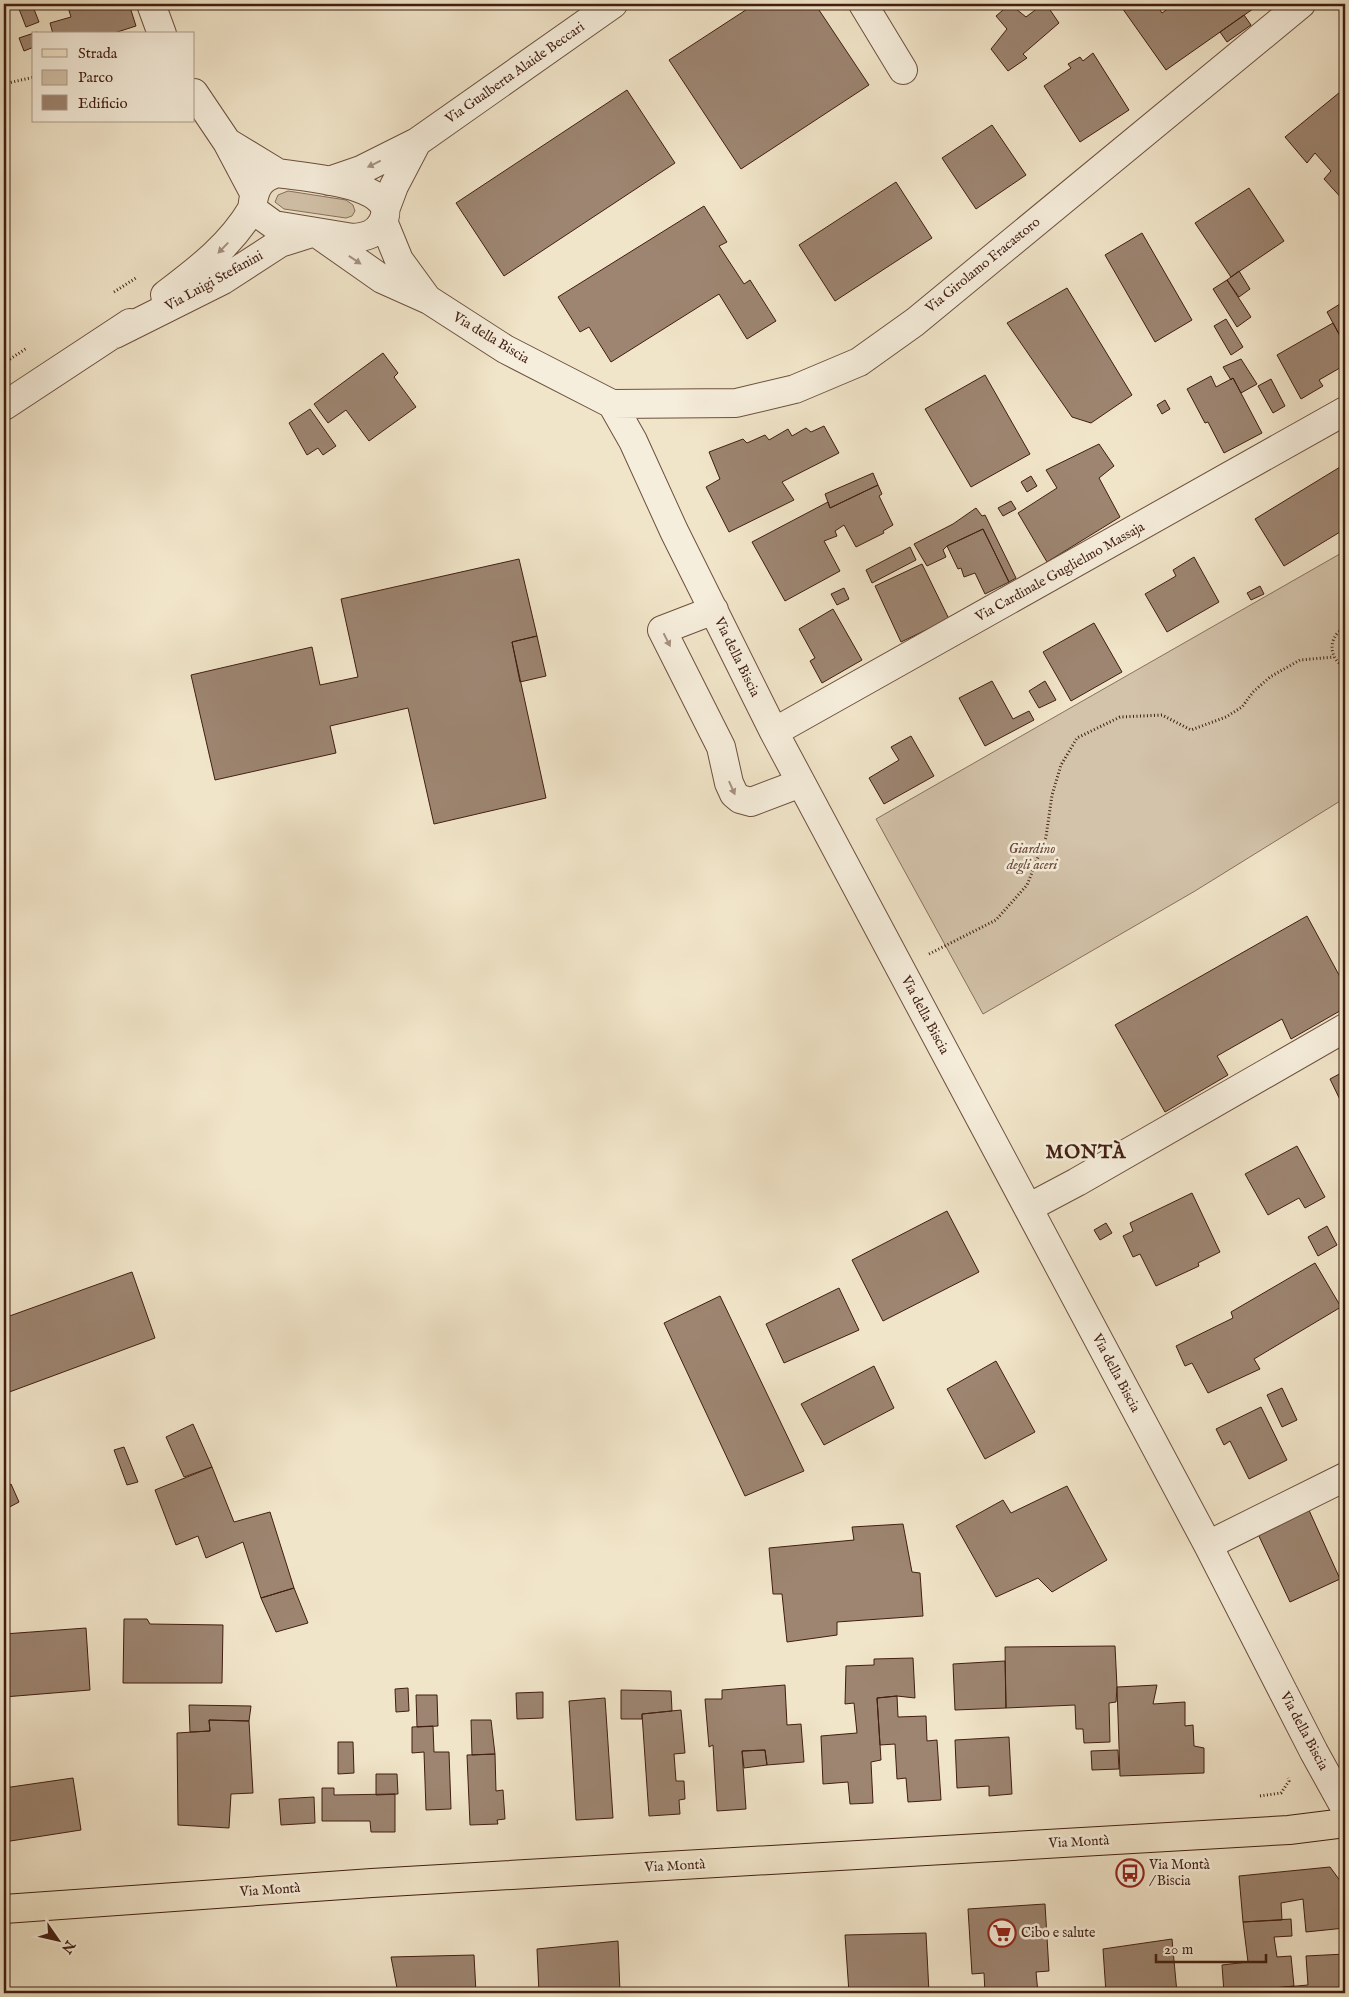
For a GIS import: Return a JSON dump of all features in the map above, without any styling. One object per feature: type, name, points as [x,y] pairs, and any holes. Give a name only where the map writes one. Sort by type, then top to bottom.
[{"type":"main road","name":"Via Montà","points":[[4,1909],[372,1883],[1290,1830],[1345,1823]]},
{"type":"street","points":[[151,4],[161,32]]},
{"type":"street","name":"Via Gualberta Alaide Beccari","points":[[329,180],[361,170],[417,142],[612,4]]},
{"type":"street","points":[[862,4],[903,70]]},
{"type":"street","name":"Via Girolamo Fracastoro","points":[[612,404],[736,402],[795,389],[859,362],[915,322],[1301,4]]},
{"type":"street","name":"Via della Biscia","points":[[195,94],[227,142],[253,201],[274,225],[353,238],[366,237],[376,231],[384,216]]},
{"type":"street","name":"Via della Biscia","points":[[227,142],[278,173],[329,180],[362,188],[381,201],[398,260],[429,300]]},
{"type":"street","name":"Via Gualberta Alaide Beccari","points":[[384,216],[394,186],[417,142]]},
{"type":"street","points":[[253,201],[259,183],[268,176],[278,173]]},
{"type":"street","name":"Via Luigi Stefanini","points":[[4,406],[115,334],[210,260],[242,226],[253,201]]},
{"type":"street","name":"Via della Biscia","points":[[315,232],[382,278],[429,300],[505,349],[612,404],[633,440],[674,531],[774,732],[1208,1545],[1314,1752],[1345,1808]]},
{"type":"street","name":"Via Luigi Stefanini","points":[[115,334],[223,280],[280,243],[315,232]]},
{"type":"street","name":"Via Cardinale Guglielmo Massaja","points":[[774,732],[1345,411]]},
{"type":"street","points":[[714,610],[662,630],[721,747],[729,783],[734,794],[740,799],[751,802],[801,783]]},
{"type":"street","points":[[1028,1208],[1086,1177],[1345,1028]]},
{"type":"street","points":[[1208,1545],[1345,1477]]},
{"type":"path","points":[[4,84],[32,77]]},
{"type":"path","points":[[112,293],[137,277]]},
{"type":"path","points":[[4,363],[29,347]]},
{"type":"path","points":[[1345,628],[1336,635],[1332,646],[1334,657],[1345,667]]},
{"type":"path","points":[[899,967],[946,947],[996,920],[1027,885],[1046,837],[1052,796],[1061,765],[1078,738],[1120,717],[1162,715],[1191,730],[1226,717],[1242,708],[1253,692],[1270,677],[1300,660],[1334,657]]},
{"type":"green space","points":[[288,191],[346,200],[353,205],[355,211],[352,216],[346,218],[284,209],[275,202],[278,195]]},
{"type":"green space","name":"Giardino degli aceri","points":[[1345,551],[1345,798],[1195,891],[983,1014],[876,819]]},
{"type":"building","points":[[32,4],[39,22],[26,27],[19,9]]},
{"type":"building","points":[[67,4],[105,4],[106,6],[129,4],[136,26],[117,32],[52,32],[50,23],[71,17]]},
{"type":"building","points":[[755,4],[815,4],[869,85],[741,169],[669,60]]},
{"type":"building","points":[[1010,4],[1026,17],[1043,4],[1046,4],[1059,23],[1023,54],[1027,58],[1008,71],[991,49],[1007,29],[996,16]]},
{"type":"building","points":[[1156,4],[1162,13],[1175,4],[1260,4],[1166,70],[1120,5]]},
{"type":"building","points":[[1244,15],[1251,25],[1227,42],[1220,32]]},
{"type":"building","points":[[32,34],[32,48],[24,51],[19,38]]},
{"type":"building","points":[[1093,53],[1129,110],[1080,142],[1044,86],[1071,68],[1068,64],[1080,57],[1083,61]]},
{"type":"building","points":[[1345,88],[1345,202],[1324,179],[1331,171],[1315,153],[1307,163],[1285,137]]},
{"type":"building","points":[[627,90],[675,163],[504,276],[456,203]]},
{"type":"building","points":[[992,125],[1026,175],[976,209],[942,158]]},
{"type":"building","points":[[896,182],[932,238],[835,301],[799,245]]},
{"type":"building","points":[[1249,188],[1284,241],[1231,277],[1195,223]]},
{"type":"building","points":[[704,206],[727,242],[719,246],[744,284],[750,280],[776,321],[747,339],[719,294],[611,362],[589,327],[580,332],[558,297]]},
{"type":"building","points":[[1142,233],[1192,320],[1155,342],[1105,255]]},
{"type":"building","points":[[1239,271],[1250,289],[1239,297],[1227,280]]},
{"type":"building","points":[[1227,280],[1251,317],[1237,327],[1213,289]]},
{"type":"building","points":[[1067,288],[1132,395],[1091,423],[1072,417],[1007,323]]},
{"type":"building","points":[[1340,304],[1345,314],[1345,345],[1327,312]]},
{"type":"building","points":[[1226,319],[1243,347],[1231,355],[1214,326]]},
{"type":"building","points":[[1333,323],[1345,345],[1345,365],[1319,380],[1323,386],[1301,399],[1277,355]]},
{"type":"building","points":[[383,353],[398,373],[394,377],[416,407],[369,441],[346,410],[328,423],[314,404]]},
{"type":"building","points":[[1241,359],[1257,384],[1241,393],[1233,378],[1231,380],[1223,367]]},
{"type":"building","points":[[985,375],[1030,454],[971,487],[925,409]]},
{"type":"building","points":[[1211,376],[1216,387],[1233,378],[1262,433],[1224,453],[1208,422],[1205,423],[1187,389]]},
{"type":"building","points":[[1271,379],[1285,406],[1273,413],[1258,386]]},
{"type":"building","points":[[1165,400],[1170,409],[1162,414],[1157,405]]},
{"type":"building","points":[[310,409],[336,446],[323,455],[318,448],[307,455],[289,423]]},
{"type":"building","points":[[824,426],[839,453],[782,482],[794,500],[729,532],[706,487],[720,479],[709,452],[743,439],[747,443],[765,435],[769,440],[788,429],[792,436],[806,428],[811,432]]},
{"type":"building","points":[[1099,444],[1114,466],[1099,478],[1120,517],[1047,562],[1018,513],[1057,488],[1046,470]]},
{"type":"building","points":[[1345,464],[1345,529],[1284,566],[1255,519]]},
{"type":"building","points":[[873,473],[878,485],[830,508],[825,494]]},
{"type":"building","points":[[1031,476],[1037,486],[1027,492],[1021,482]]},
{"type":"building","points":[[878,485],[882,494],[879,496],[893,525],[883,531],[884,533],[856,547],[844,525],[835,531],[837,536],[824,541],[840,571],[785,601],[752,542],[828,502],[830,508]]},
{"type":"building","points":[[1011,501],[1016,509],[1003,516],[998,508]]},
{"type":"building","points":[[976,508],[982,516],[985,515],[1016,578],[1009,582],[983,529],[947,546],[943,550],[946,557],[927,566],[914,544],[953,524]]},
{"type":"building","points":[[983,529],[1009,582],[985,594],[975,573],[964,577],[961,568],[958,569],[947,546]]},
{"type":"building","points":[[910,547],[916,560],[872,583],[866,570]]},
{"type":"building","points":[[1194,557],[1219,602],[1167,632],[1145,594],[1176,576],[1173,570]]},
{"type":"building","points":[[519,559],[537,636],[512,642],[546,798],[434,824],[408,708],[330,726],[336,753],[215,780],[191,675],[312,647],[320,685],[358,677],[341,599]]},
{"type":"building","points":[[922,564],[949,619],[901,642],[875,586]]},
{"type":"building","points":[[1260,586],[1264,594],[1251,600],[1247,593]]},
{"type":"building","points":[[844,588],[849,599],[837,605],[831,594]]},
{"type":"building","points":[[833,609],[862,660],[822,683],[810,661],[815,658],[799,629]]},
{"type":"building","points":[[1094,623],[1122,672],[1071,701],[1043,652]]},
{"type":"building","points":[[537,636],[546,676],[520,682],[512,642]]},
{"type":"building","points":[[992,681],[1013,719],[1029,711],[1034,720],[985,746],[959,698]]},
{"type":"building","points":[[1045,681],[1056,700],[1039,708],[1029,691]]},
{"type":"building","points":[[911,736],[934,776],[884,804],[869,778],[899,760],[891,747]]},
{"type":"building","points":[[1307,916],[1345,986],[1345,1008],[1291,1039],[1282,1019],[1217,1056],[1228,1075],[1165,1112],[1115,1025]]},
{"type":"building","points":[[1345,1071],[1345,1110],[1330,1079]]},
{"type":"building","points":[[1297,1146],[1325,1197],[1305,1208],[1299,1198],[1268,1215],[1245,1174]]},
{"type":"building","points":[[1192,1193],[1220,1252],[1198,1263],[1199,1266],[1156,1286],[1140,1254],[1133,1257],[1123,1236],[1133,1231],[1130,1223]]},
{"type":"building","points":[[947,1211],[979,1272],[883,1321],[852,1260]]},
{"type":"building","points":[[1106,1223],[1112,1233],[1100,1240],[1094,1230]]},
{"type":"building","points":[[1327,1226],[1337,1245],[1318,1256],[1308,1237]]},
{"type":"building","points":[[1315,1263],[1341,1307],[1254,1359],[1260,1369],[1208,1393],[1192,1363],[1185,1366],[1176,1346],[1233,1318],[1231,1312]]},
{"type":"building","points":[[132,1272],[155,1338],[4,1394],[4,1318]]},
{"type":"building","points":[[839,1288],[859,1330],[784,1363],[766,1324]]},
{"type":"building","points":[[720,1296],[804,1471],[745,1496],[664,1323]]},
{"type":"building","points":[[996,1361],[1035,1432],[985,1459],[947,1389]]},
{"type":"building","points":[[874,1366],[894,1408],[824,1445],[801,1404]]},
{"type":"building","points":[[1282,1388],[1297,1420],[1282,1427],[1267,1395]]},
{"type":"building","points":[[1261,1407],[1287,1460],[1249,1479],[1230,1441],[1224,1445],[1216,1429]]},
{"type":"building","points":[[193,1424],[212,1467],[184,1477],[166,1437]]},
{"type":"building","points":[[124,1447],[138,1482],[127,1485],[114,1450]]},
{"type":"building","points":[[212,1467],[234,1522],[270,1512],[294,1588],[261,1598],[243,1542],[206,1558],[198,1536],[176,1545],[155,1490]]},
{"type":"building","points":[[11,1484],[19,1502],[4,1510],[4,1489]]},
{"type":"building","points":[[1067,1486],[1107,1560],[1052,1592],[1038,1578],[996,1597],[956,1526],[1003,1500],[1011,1513]]},
{"type":"building","points":[[1308,1508],[1340,1579],[1290,1602],[1257,1532]]},
{"type":"building","points":[[903,1524],[912,1572],[920,1573],[923,1616],[837,1622],[837,1635],[787,1642],[782,1594],[773,1594],[769,1548],[854,1540],[852,1527]]},
{"type":"building","points":[[294,1588],[308,1623],[276,1632],[261,1598]]},
{"type":"building","points":[[124,1619],[147,1619],[150,1624],[223,1625],[222,1683],[123,1683]]},
{"type":"building","points":[[86,1628],[90,1690],[4,1697],[4,1634]]},
{"type":"building","points":[[1115,1646],[1117,1687],[1116,1702],[1109,1703],[1110,1742],[1084,1743],[1083,1729],[1076,1729],[1075,1705],[1006,1708],[1005,1647]]},
{"type":"building","points":[[913,1658],[915,1698],[897,1696],[877,1698],[881,1760],[871,1762],[873,1803],[850,1804],[848,1782],[823,1784],[821,1736],[857,1733],[854,1703],[845,1704],[846,1666],[874,1665],[874,1659]]},
{"type":"building","points":[[1005,1661],[1006,1708],[955,1710],[953,1664]]},
{"type":"building","points":[[785,1685],[787,1725],[801,1724],[804,1762],[767,1765],[765,1750],[742,1751],[746,1809],[717,1811],[713,1745],[709,1747],[705,1699],[722,1699],[722,1690]]},
{"type":"building","points":[[1157,1685],[1153,1704],[1185,1702],[1185,1726],[1193,1725],[1194,1746],[1204,1748],[1204,1773],[1120,1776],[1117,1687]]},
{"type":"building","points":[[408,1688],[409,1711],[396,1712],[395,1689]]},
{"type":"building","points":[[621,1690],[671,1691],[672,1711],[642,1714],[642,1719],[621,1719]]},
{"type":"building","points":[[543,1692],[543,1718],[517,1719],[516,1693]]},
{"type":"building","points":[[416,1695],[437,1695],[438,1726],[417,1727]]},
{"type":"building","points":[[897,1696],[898,1717],[926,1716],[927,1741],[937,1740],[941,1800],[908,1802],[906,1778],[897,1779],[895,1744],[880,1745],[877,1698]]},
{"type":"building","points":[[605,1698],[613,1818],[576,1820],[569,1701]]},
{"type":"building","points":[[189,1705],[251,1706],[249,1721],[209,1720],[210,1731],[190,1732]]},
{"type":"building","points":[[681,1710],[685,1753],[674,1754],[676,1781],[684,1781],[685,1799],[679,1800],[680,1814],[649,1816],[642,1714]]},
{"type":"building","points":[[209,1720],[249,1721],[253,1793],[231,1794],[229,1828],[178,1825],[177,1733],[210,1731]]},
{"type":"building","points":[[471,1720],[491,1720],[495,1754],[472,1755]]},
{"type":"building","points":[[433,1726],[434,1752],[449,1752],[451,1809],[426,1810],[424,1752],[412,1753],[412,1727]]},
{"type":"building","points":[[1009,1737],[1012,1794],[989,1796],[989,1786],[957,1788],[955,1740]]},
{"type":"building","points":[[338,1742],[353,1742],[354,1773],[338,1774]]},
{"type":"building","points":[[765,1750],[767,1765],[744,1768],[742,1751]]},
{"type":"building","points":[[1118,1750],[1119,1769],[1092,1770],[1091,1751]]},
{"type":"building","points":[[495,1754],[496,1791],[503,1790],[505,1819],[497,1820],[498,1824],[470,1825],[467,1755]]},
{"type":"building","points":[[376,1774],[397,1774],[398,1794],[376,1795]]},
{"type":"building","points":[[73,1778],[81,1830],[4,1842],[4,1788]]},
{"type":"building","points":[[322,1788],[334,1788],[334,1795],[395,1794],[395,1832],[371,1832],[370,1821],[322,1821]]},
{"type":"building","points":[[314,1797],[315,1823],[281,1825],[279,1799]]},
{"type":"building","points":[[1330,1867],[1341,1882],[1345,1928],[1306,1932],[1303,1899],[1281,1903],[1282,1920],[1243,1922],[1239,1876]]},
{"type":"building","points":[[1045,1904],[1049,1971],[1036,1972],[1038,1993],[985,1993],[984,1973],[972,1974],[968,1909]]},
{"type":"building","points":[[1291,1919],[1292,1936],[1274,1937],[1277,1957],[1291,1956],[1294,1986],[1253,1990],[1254,1993],[1224,1993],[1222,1965],[1248,1962],[1243,1922]]},
{"type":"building","points":[[926,1933],[929,1993],[849,1993],[845,1935]]},
{"type":"building","points":[[1172,1939],[1177,1993],[1106,1993],[1103,1949]]},
{"type":"building","points":[[618,1941],[620,1993],[539,1993],[537,1949]]},
{"type":"building","points":[[1345,1954],[1345,1993],[1254,1993],[1253,1990],[1308,1985],[1306,1956]]},
{"type":"building","points":[[474,1955],[476,1993],[398,1993],[391,1957]]},
{"type":"building","points":[[120,1990],[120,1993],[63,1993]]},
{"type":"place","name":"Via Montà / Biscia","points":[[1130,1873]]},
{"type":"place","name":"Cibo e salute","points":[[1002,1933]]},
{"type":"district","name":"MONTÀ","points":[[1086,1153]]}]
